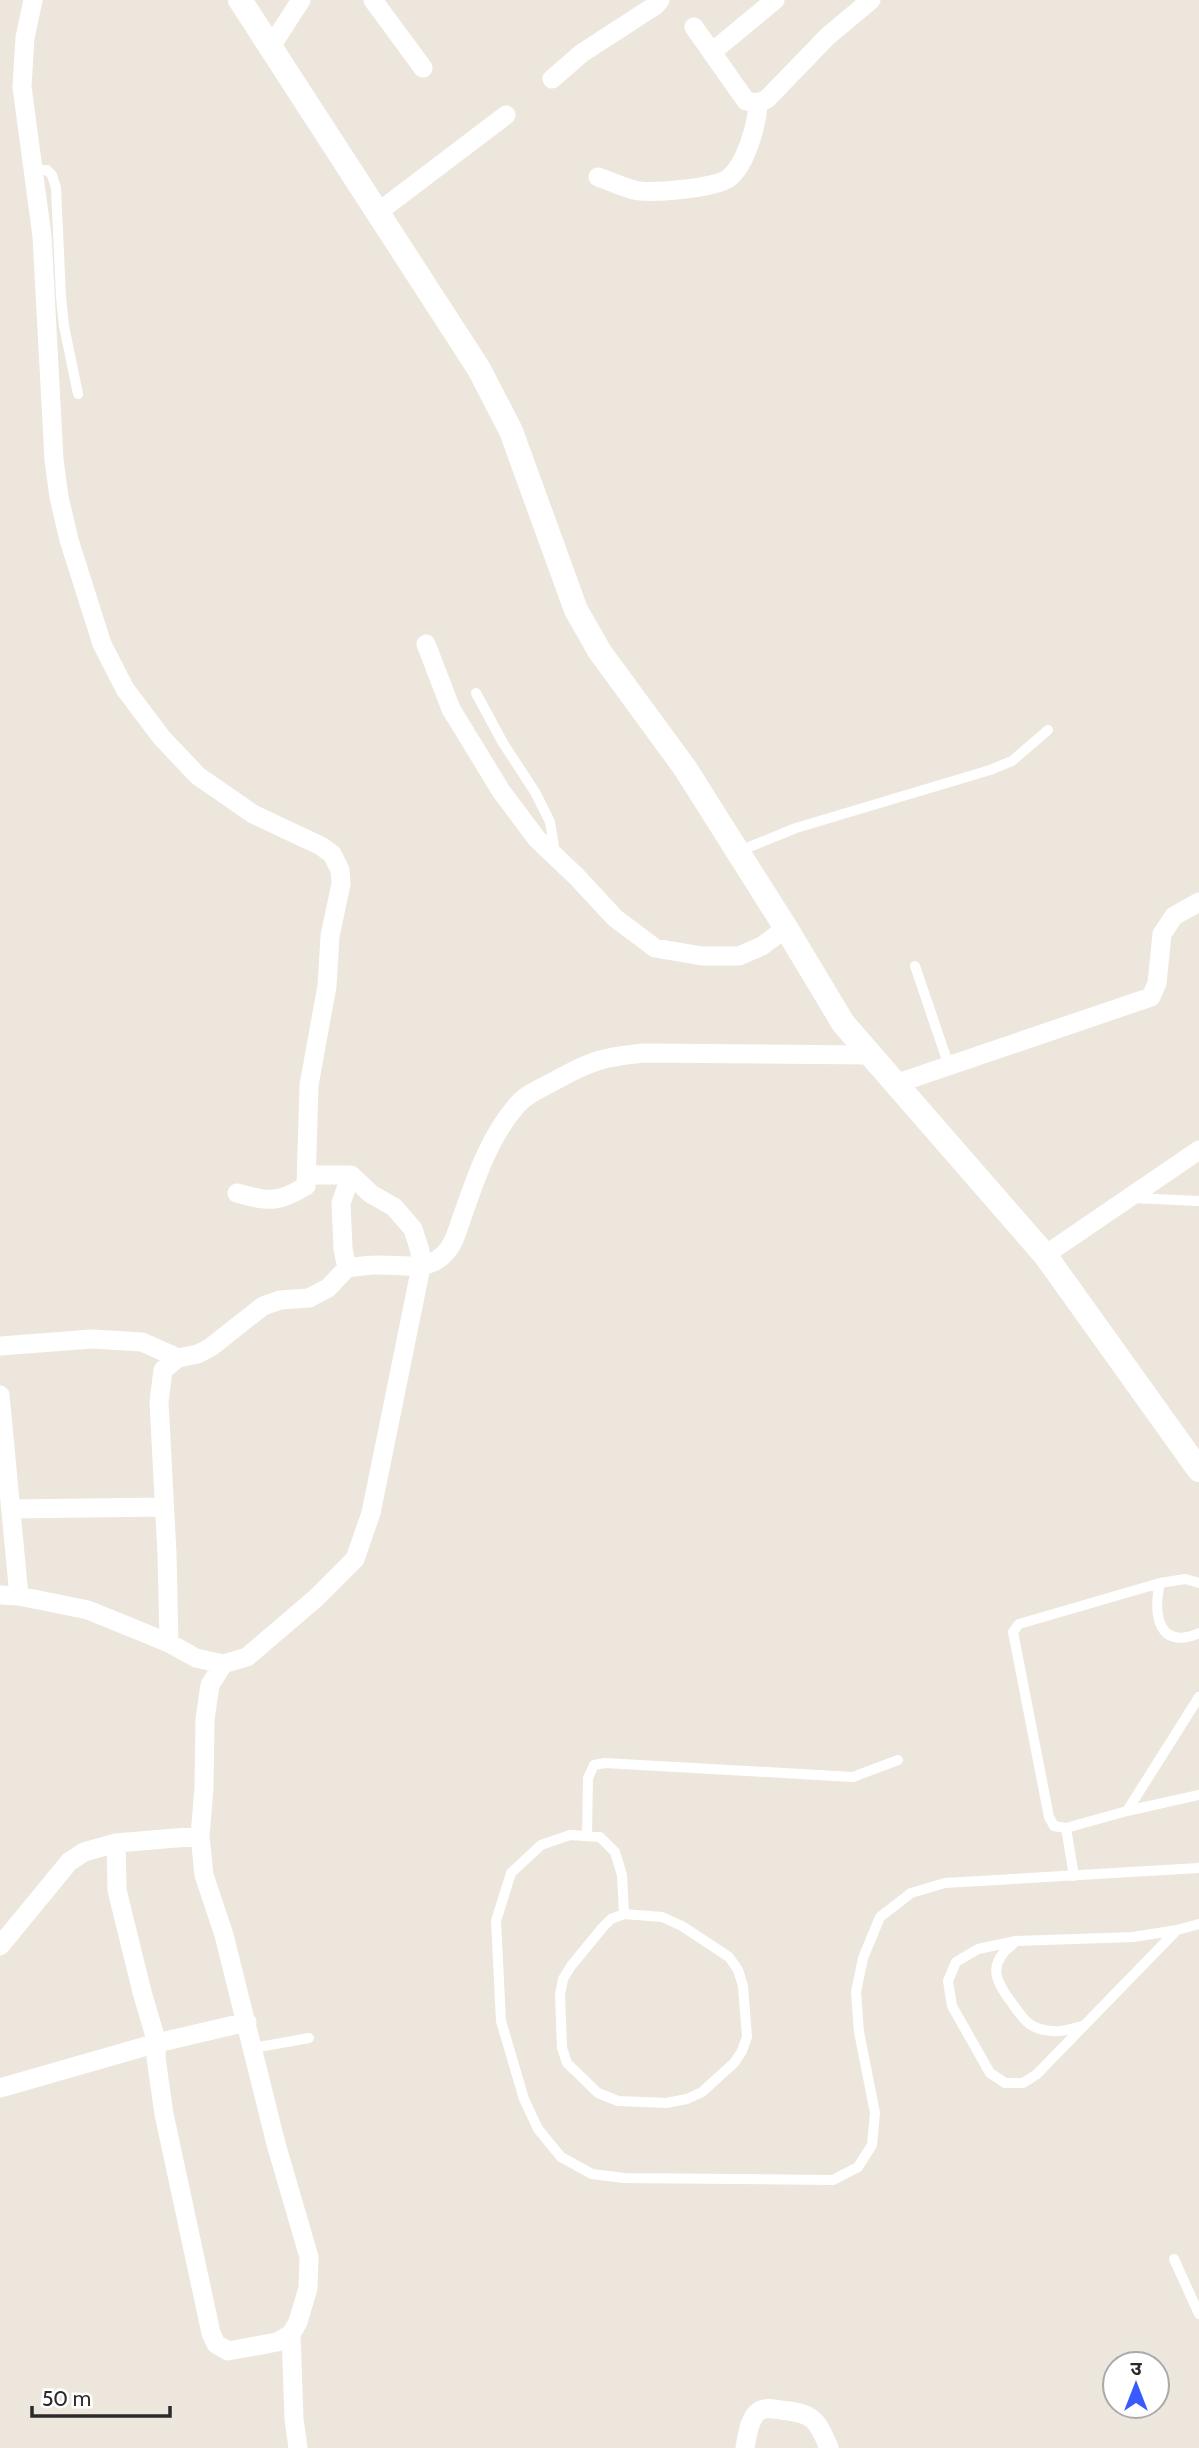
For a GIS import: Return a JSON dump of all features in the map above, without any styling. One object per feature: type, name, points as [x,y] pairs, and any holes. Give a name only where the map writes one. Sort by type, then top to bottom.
[{"type":"street","points":[[33,0],[25,38],[22,87],[42,236],[54,460],[59,496],[102,643],[111,666],[125,689],[162,738],[198,776],[253,814],[321,846],[332,854],[341,870],[327,986],[309,1086],[306,1186],[286,1198],[273,1200],[237,1193]]},
{"type":"street","points":[[240,0],[480,369],[511,431],[576,610],[600,652],[685,768],[843,1023],[1045,1255],[1199,1470]]},
{"type":"street","points":[[270,48],[301,0]]},
{"type":"street","points":[[373,0],[423,68]]},
{"type":"street","points":[[552,79],[582,53],[660,0]]},
{"type":"street","points":[[712,52],[775,0]]},
{"type":"street","points":[[694,27],[746,102],[758,103],[767,99],[828,36],[871,0]]},
{"type":"street","points":[[598,177],[634,190],[656,192],[716,184],[727,180],[735,172],[753,134],[758,103]]},
{"type":"street","points":[[377,213],[506,115]]},
{"type":"street","points":[[426,644],[464,733],[501,791],[537,839],[615,918],[656,948],[702,956],[739,956],[762,946],[786,928]]},
{"type":"street","points":[[895,1084],[1151,997],[1157,982],[1162,933],[1174,916],[1199,902]]},
{"type":"street","points":[[169,1643],[159,1402],[163,1370],[178,1358],[198,1354],[211,1347],[263,1306],[280,1300],[309,1298],[328,1288],[347,1268],[376,1265],[421,1267],[438,1260],[448,1252],[489,1147],[518,1104],[589,1062],[607,1056],[643,1053],[870,1055]]},
{"type":"street","points":[[1045,1255],[1199,1150]]},
{"type":"street","points":[[0,1395],[11,1510],[9,1595],[88,1610],[169,1643],[196,1658],[223,1664],[247,1657],[316,1598],[355,1559],[370,1513],[421,1267],[420,1251],[413,1229],[394,1207],[370,1194],[351,1175],[307,1175]]},
{"type":"street","points":[[347,1268],[343,1249],[341,1203],[351,1175]]},
{"type":"street","points":[[0,1346],[92,1339],[142,1342],[178,1358]]},
{"type":"street","points":[[11,1510],[164,1507]]},
{"type":"street","points":[[116,1843],[117,1890],[157,2043],[156,2058],[164,2114],[211,2333],[216,2344],[228,2351],[277,2342],[291,2334],[298,2322],[308,2288],[309,2257],[276,2144],[224,1935],[204,1875],[200,1836],[205,1719],[209,1685],[223,1664]]},
{"type":"street","points":[[0,1946],[69,1862],[84,1853],[116,1843],[200,1836]]},
{"type":"street","points":[[0,2088],[157,2043],[247,2022]]},
{"type":"street","points":[[291,2334],[294,2420],[298,2448]]},
{"type":"street","points":[[745,2448],[751,2422],[758,2412],[768,2408],[812,2416],[820,2425],[829,2448]]},
{"type":"lane","points":[[34,170],[47,170],[52,175],[56,188],[64,326],[78,394]]},
{"type":"lane","points":[[476,692],[550,822],[556,857]]},
{"type":"lane","points":[[737,852],[796,828],[990,770],[1012,761],[1048,730]]},
{"type":"lane","points":[[915,966],[949,1066]]},
{"type":"lane","points":[[1129,1198],[1199,1200]]},
{"type":"lane","points":[[1199,1583],[1185,1579],[1160,1583],[1019,1624],[1013,1632],[1049,1817],[1054,1826],[1066,1828],[1199,1795]]},
{"type":"lane","points":[[1160,1583],[1155,1604],[1159,1625],[1172,1637],[1188,1638],[1199,1633]]},
{"type":"lane","points":[[1127,1811],[1199,1697]]},
{"type":"lane","points":[[587,1836],[588,1778],[594,1765],[605,1763],[853,1777],[898,1760]]},
{"type":"lane","points":[[1066,1828],[1074,1876]]},
{"type":"lane","points":[[624,1914],[622,1875],[615,1852],[600,1837],[570,1835],[541,1845],[511,1872],[496,1921],[501,2021],[524,2099],[538,2129],[561,2157],[592,2174],[624,2178],[833,2180],[858,2167],[872,2145],[875,2113],[859,2032],[856,1992],[863,1958],[880,1917],[911,1892],[945,1883],[1199,1868]]},
{"type":"lane","points":[[624,1914],[662,1917],[682,1926],[729,1957],[738,1970],[743,1986],[747,2037],[743,2051],[734,2063],[702,2092],[687,2099],[666,2103],[618,2101],[598,2092],[566,2063],[562,2048],[560,1995],[564,1979],[571,1966],[611,1919],[624,1914]]},
{"type":"lane","points":[[1177,1930],[1037,2074],[1023,2083],[1005,2083],[990,2073],[951,2006],[948,1981],[956,1962],[978,1949],[1016,1941],[1133,1937],[1199,1924]]},
{"type":"lane","points":[[1016,1941],[1003,1951],[996,1966],[998,1984],[1026,2022],[1044,2030],[1063,2032],[1084,2026]]},
{"type":"lane","points":[[253,2048],[309,2038]]},
{"type":"lane","points":[[1174,2259],[1199,2314]]}]
